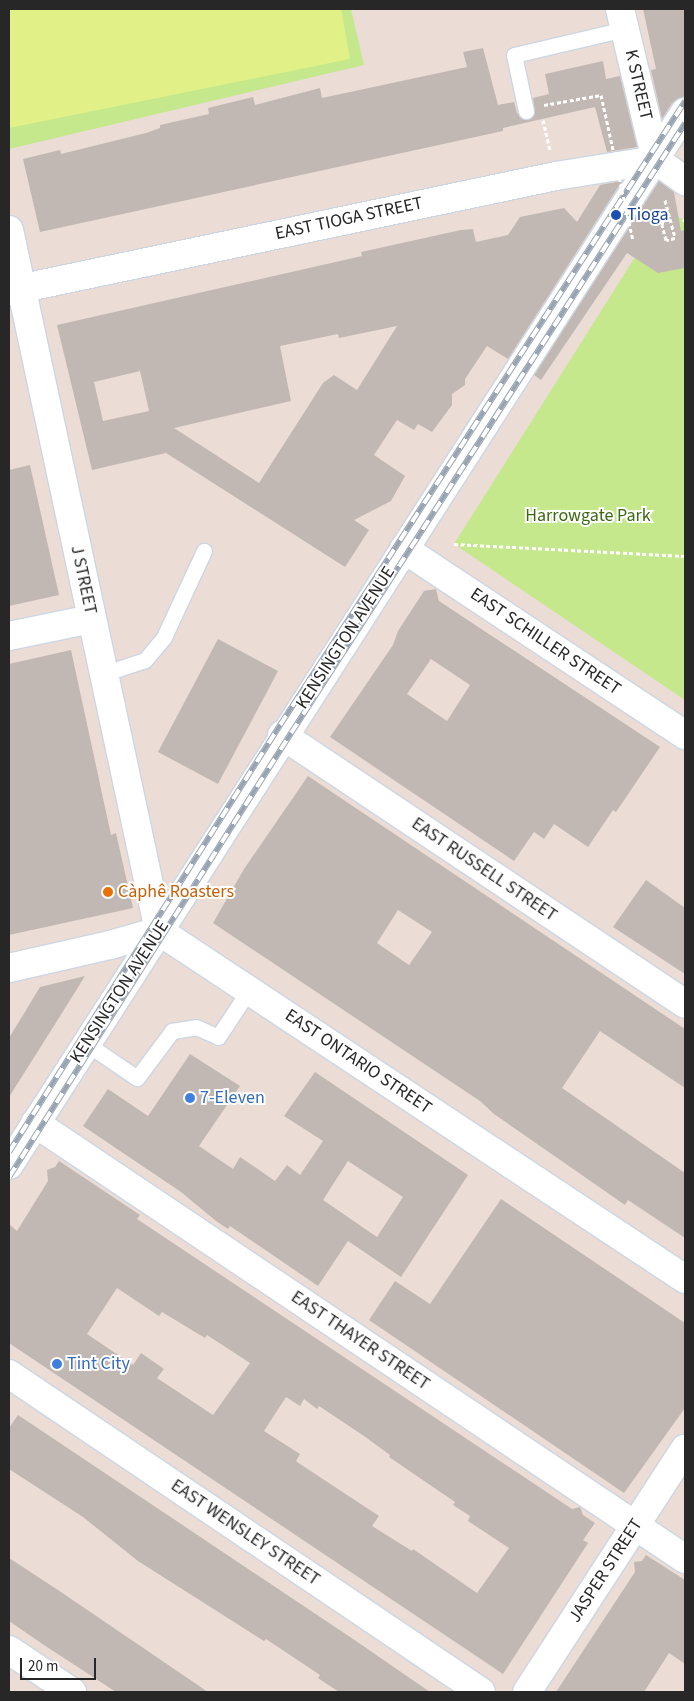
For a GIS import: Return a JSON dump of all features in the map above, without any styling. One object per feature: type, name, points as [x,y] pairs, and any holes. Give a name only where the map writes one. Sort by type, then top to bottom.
[{"type":"street","name":"K STREET","points":[[622,19],[656,160]]},
{"type":"street","name":"KENSINGTON AVENUE","points":[[9,1165],[282,735],[656,160],[685,112]]},
{"type":"street","name":"EAST TIOGA STREET","points":[[16,289],[556,176],[656,160]]},
{"type":"street","points":[[656,160],[685,181]]},
{"type":"street","name":"J STREET","points":[[9,230],[16,289],[92,619],[159,931]]},
{"type":"street","name":"EAST SCHILLER STREET","points":[[404,549],[685,735]]},
{"type":"street","points":[[9,636],[92,619]]},
{"type":"street","name":"EAST RUSSELL STREET","points":[[282,735],[685,1004]]},
{"type":"street","points":[[9,968],[159,931]]},
{"type":"street","name":"EAST ONTARIO STREET","points":[[159,931],[685,1279]]},
{"type":"street","name":"EAST THAYER STREET","points":[[35,1123],[685,1559]]},
{"type":"street","name":"EAST WENSLEY STREET","points":[[9,1374],[481,1692]]},
{"type":"street","name":"JASPER STREET","points":[[527,1692],[685,1449]]},
{"type":"street","points":[[9,1650],[72,1692]]},
{"type":"lane","points":[[526,111],[514,55],[622,19]]},
{"type":"lane","points":[[103,674],[145,660],[164,637],[204,552]]},
{"type":"lane","points":[[86,1044],[137,1078],[172,1031],[196,1027],[218,1037],[249,990]]},
{"type":"path","points":[[556,176],[540,106],[602,95],[633,240],[637,232]]},
{"type":"path","points":[[659,196],[664,195],[675,238],[666,240],[662,225],[666,208]]},
{"type":"path","points":[[454,544],[685,556]]},
{"type":"green space","points":[[9,9],[351,9],[364,65],[9,149]]},
{"type":"green space","points":[[9,9],[341,9],[350,59],[9,128]]},
{"type":"green space","name":"Harrowgate Park","points":[[666,208],[685,221],[685,700],[454,544]]},
{"type":"building","points":[[643,9],[685,9],[685,96],[672,103],[662,119],[651,70],[656,69]]},
{"type":"building","points":[[483,48],[498,105],[514,102],[517,113],[524,120],[535,114],[533,98],[549,94],[545,74],[603,61],[606,79],[620,76],[637,147],[607,152],[595,107],[503,128],[503,131],[40,232],[23,159],[60,150],[61,154],[146,133],[160,128],[160,125],[209,114],[208,108],[253,97],[255,105],[320,88],[322,98],[467,67],[463,52]]},
{"type":"building","points":[[622,181],[508,359],[487,346],[465,379],[465,385],[452,394],[452,405],[432,432],[418,424],[414,430],[397,420],[374,455],[405,476],[391,501],[354,520],[369,530],[345,567],[166,453],[92,470],[57,325],[362,256],[361,252],[461,230],[473,229],[476,242],[508,235],[520,217],[564,208],[577,222],[600,185]],"holes":[[[397,326],[357,390],[334,375],[323,383],[259,483],[174,428],[291,401],[280,346],[338,334],[339,338]],[[140,371],[149,411],[103,421],[94,382]]]},
{"type":"building","points":[[659,181],[674,192],[681,231],[685,230],[685,268],[658,273],[627,253],[541,380],[534,375]]},
{"type":"building","points":[[30,465],[59,595],[9,606],[9,470]]},
{"type":"building","points":[[436,589],[439,601],[660,747],[616,812],[613,810],[588,847],[554,824],[544,839],[534,832],[514,861],[330,737],[393,645],[398,631],[424,591]],"holes":[[[431,659],[470,685],[447,721],[407,694]]]},
{"type":"building","points":[[218,639],[278,671],[218,784],[158,752]]},
{"type":"building","points":[[71,650],[111,835],[116,833],[133,908],[9,935],[9,664]]},
{"type":"building","points":[[308,776],[685,1029],[685,1088],[600,1031],[562,1088],[685,1173],[685,1238],[628,1200],[625,1205],[494,1114],[480,1101],[213,923],[244,869]],"holes":[[[398,910],[432,932],[409,965],[377,943]]]},
{"type":"building","points":[[646,880],[685,908],[685,974],[613,927]]},
{"type":"building","points":[[85,976],[9,1097],[9,1038],[40,987]]},
{"type":"building","points":[[190,1054],[240,1086],[199,1146],[233,1169],[240,1157],[275,1181],[287,1165],[300,1175],[323,1141],[284,1116],[315,1072],[468,1175],[401,1277],[348,1241],[318,1286],[230,1226],[228,1229],[216,1221],[181,1192],[83,1126],[108,1089],[148,1116]],"holes":[[[348,1161],[403,1197],[377,1237],[323,1200]]]},
{"type":"building","points":[[59,1161],[140,1215],[137,1219],[572,1509],[580,1507],[583,1515],[595,1523],[583,1540],[588,1543],[503,1674],[9,1343],[9,1224],[17,1231],[48,1181],[47,1170],[55,1167]],"holes":[[[117,1288],[159,1316],[162,1312],[205,1338],[207,1335],[250,1363],[213,1415],[157,1378],[164,1369],[141,1353],[133,1365],[87,1334]],[[286,1397],[300,1406],[304,1399],[317,1409],[319,1406],[364,1436],[390,1455],[389,1457],[455,1502],[453,1505],[470,1516],[468,1521],[509,1548],[477,1593],[413,1549],[412,1551],[372,1526],[379,1516],[300,1464],[296,1461],[300,1454],[264,1431]]]},
{"type":"building","points":[[501,1199],[685,1323],[685,1408],[624,1493],[369,1320],[395,1281],[430,1304]]},
{"type":"building","points":[[18,1415],[430,1692],[339,1692],[318,1678],[320,1675],[266,1639],[264,1641],[138,1561],[83,1517],[9,1469],[9,1428]]},
{"type":"building","points":[[646,1555],[685,1580],[685,1664],[669,1653],[644,1692],[556,1692],[635,1572],[634,1562],[642,1561]]},
{"type":"building","points":[[9,1558],[208,1692],[116,1692],[44,1645],[9,1621]]},
{"type":"railway","points":[[9,1152],[280,725],[685,101]]},
{"type":"railway","points":[[9,1177],[291,733],[685,123]]},
{"type":"place","name":"Tioga","points":[[616,215]]},
{"type":"place","name":"Càphê Roasters","points":[[108,892]]},
{"type":"place","name":"7-Eleven","points":[[190,1098]]},
{"type":"place","name":"Tint City","points":[[57,1364]]}]
